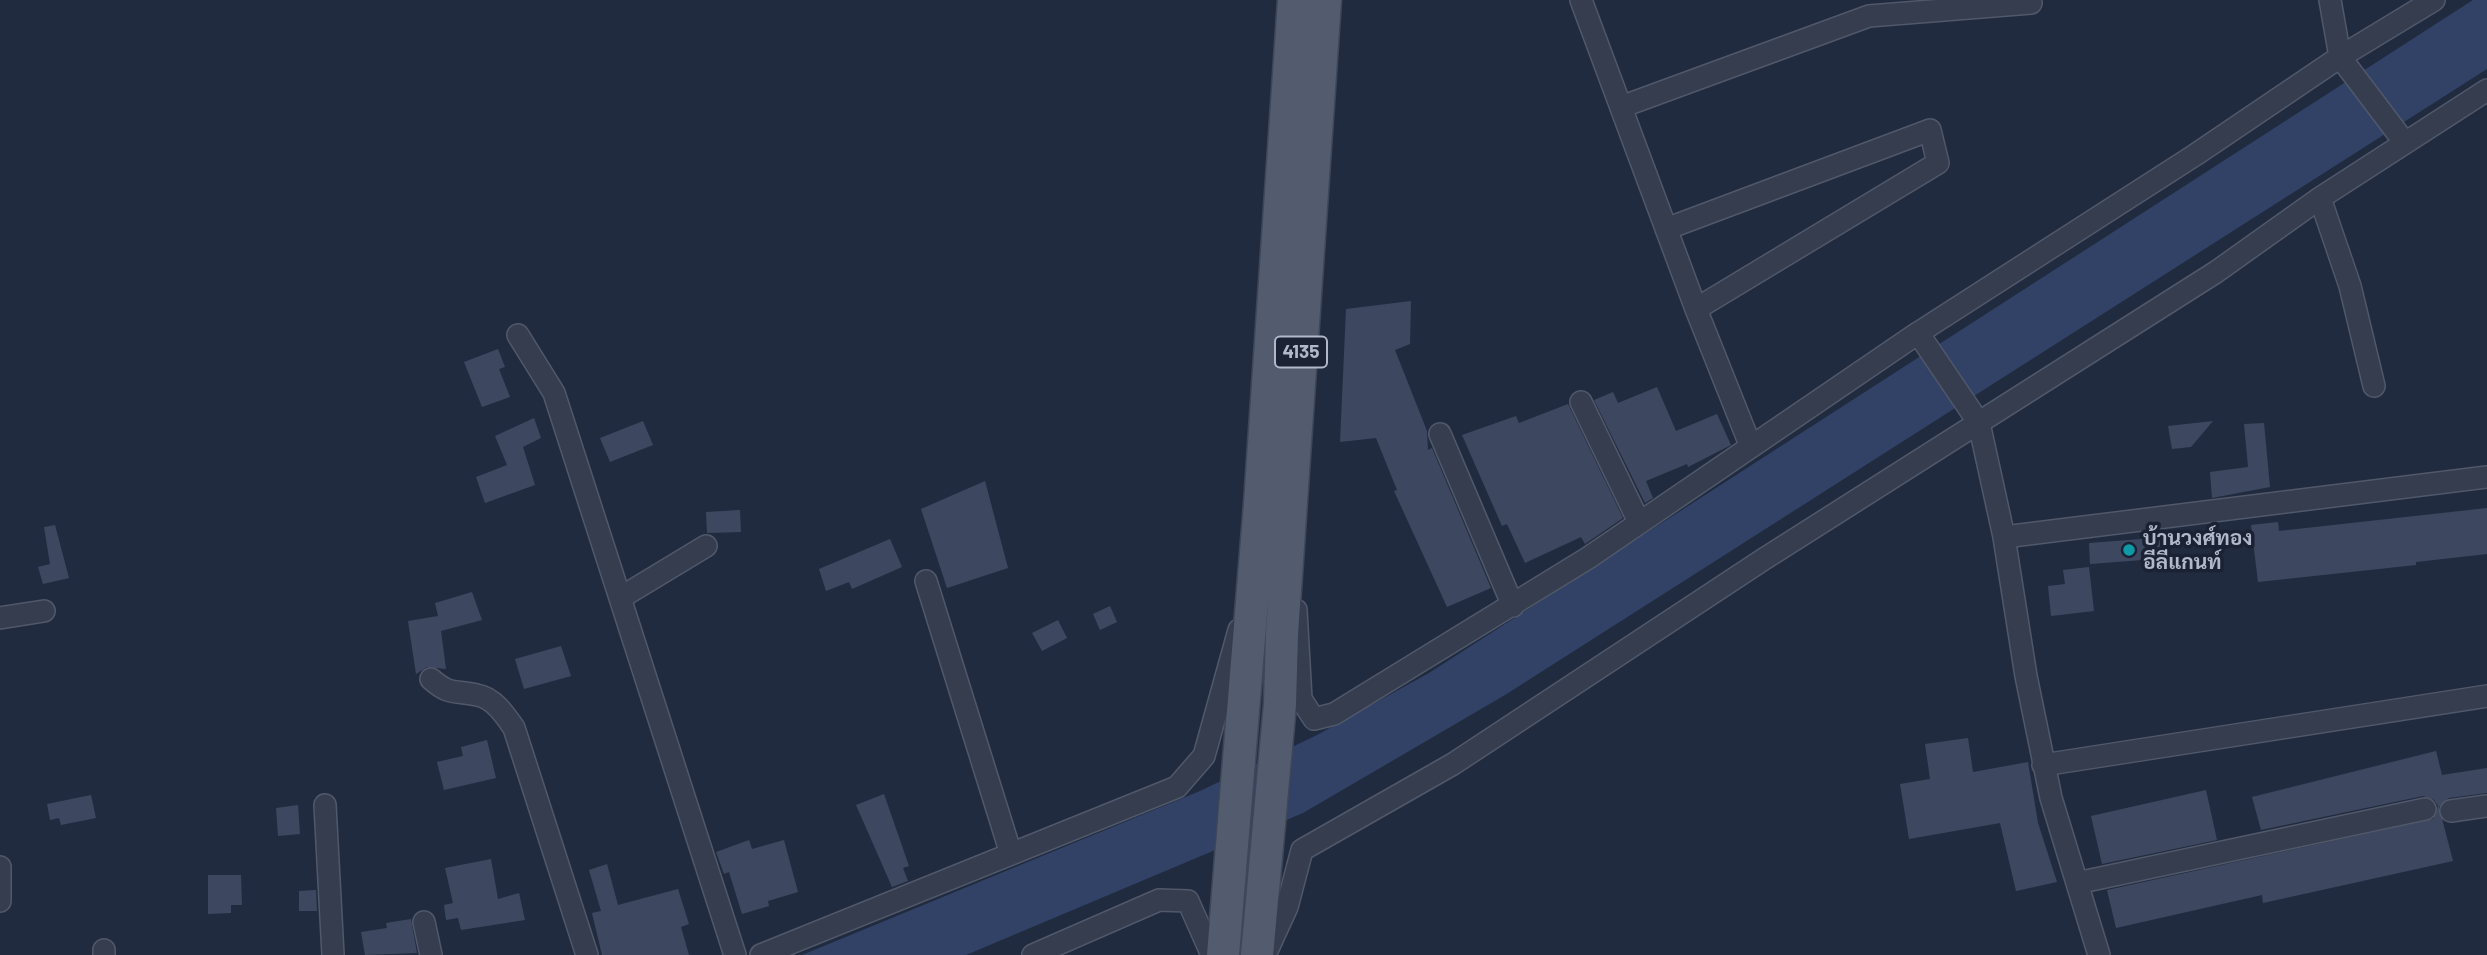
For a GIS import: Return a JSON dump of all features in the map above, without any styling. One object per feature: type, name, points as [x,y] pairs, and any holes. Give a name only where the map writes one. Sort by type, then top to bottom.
[{"type":"main road","name":"4135","points":[[1223,955],[1254,578],[1294,0]]},
{"type":"main road","name":"4135","points":[[1257,955],[1280,704],[1290,506],[1325,0]]},
{"type":"street","points":[[1581,0],[1696,309],[1751,447]]},
{"type":"street","points":[[2330,0],[2340,57],[2405,144]]},
{"type":"street","points":[[1290,506],[1301,699],[1314,719],[1334,714],[1513,606],[1917,333],[2195,155],[2340,57],[2434,0]]},
{"type":"street","points":[[1621,107],[1869,16],[2031,3]]},
{"type":"street","points":[[1265,955],[1287,907],[1302,850],[1453,764],[1764,559],[2216,272],[2320,198],[2487,90]]},
{"type":"street","points":[[1666,229],[1930,130],[1938,163],[1696,309]]},
{"type":"street","points":[[2320,198],[2350,286],[2374,386]]},
{"type":"street","points":[[1917,333],[1979,423],[2004,537],[2043,765],[2099,955]]},
{"type":"street","points":[[518,335],[554,393],[735,955]]},
{"type":"street","points":[[1581,402],[1639,522]]},
{"type":"street","points":[[1440,434],[1513,606]]},
{"type":"street","points":[[2004,537],[2487,477]]},
{"type":"street","points":[[620,598],[706,546]]},
{"type":"street","points":[[761,955],[1177,787],[1204,756],[1254,578]]},
{"type":"street","points":[[926,581],[1011,854]]},
{"type":"street","points":[[0,618],[44,611]]},
{"type":"street","points":[[431,679],[442,689],[454,694],[479,695],[489,699],[514,728],[587,955]]},
{"type":"street","points":[[2043,765],[2487,696]]},
{"type":"street","points":[[325,805],[333,955]]},
{"type":"street","points":[[2451,811],[2487,806]]},
{"type":"street","points":[[2077,883],[2425,810]]},
{"type":"street","points":[[0,867],[0,901]]},
{"type":"street","points":[[1033,955],[1159,900],[1188,901],[1212,955]]},
{"type":"street","points":[[424,922],[431,955]]},
{"type":"water","points":[[2473,0],[2487,0],[2487,69],[1505,695],[1303,813],[966,955],[802,955],[1200,791],[1317,735],[1429,673]]},
{"type":"building","points":[[1411,301],[1410,344],[1395,350],[1427,431],[1428,450],[1432,448],[1491,588],[1447,607],[1394,491],[1397,490],[1376,438],[1340,442],[1346,309]]},
{"type":"building","points":[[498,349],[505,367],[499,369],[510,397],[482,407],[464,362]]},
{"type":"building","points":[[1657,387],[1676,431],[1717,414],[1731,445],[1688,467],[1687,464],[1646,481],[1653,498],[1645,503],[1594,400],[1613,392],[1618,403]]},
{"type":"building","points":[[1568,404],[1623,518],[1585,544],[1581,537],[1525,563],[1507,524],[1502,526],[1462,435],[1516,416],[1519,423]]},
{"type":"building","points":[[534,418],[541,438],[523,447],[535,485],[485,503],[476,477],[507,465],[495,436]]},
{"type":"building","points":[[643,421],[653,445],[610,462],[600,438]]},
{"type":"building","points":[[2213,421],[2191,447],[2172,449],[2168,426]]},
{"type":"building","points":[[2264,423],[2270,487],[2212,498],[2210,472],[2248,467],[2244,424]]},
{"type":"building","points":[[985,481],[1008,568],[947,588],[921,509]]},
{"type":"building","points":[[2487,508],[2487,554],[2416,562],[2416,565],[2258,582],[2251,525],[2278,522],[2279,531]]},
{"type":"building","points":[[740,510],[741,532],[707,533],[706,512]]},
{"type":"building","points":[[55,525],[69,578],[43,584],[38,567],[50,564],[44,527]]},
{"type":"building","name":"บ้านวงศ์ทอง อีลีแกนท์","points":[[2168,537],[2169,558],[2090,564],[2089,543]]},
{"type":"building","points":[[890,539],[902,567],[852,589],[849,582],[826,591],[819,569]]},
{"type":"building","points":[[2089,567],[2094,611],[2051,616],[2048,586],[2065,584],[2063,570]]},
{"type":"building","points":[[472,592],[482,620],[441,631],[446,669],[427,667],[416,674],[408,621],[438,616],[435,603]]},
{"type":"building","points":[[1110,606],[1117,622],[1100,630],[1093,614]]},
{"type":"building","points":[[1058,620],[1067,638],[1042,651],[1032,633]]},
{"type":"building","points":[[561,646],[571,676],[524,689],[515,659]]},
{"type":"building","points":[[1968,738],[1973,772],[2028,762],[2038,823],[2057,882],[2016,891],[2000,823],[1909,839],[1900,784],[1930,779],[1925,744]]},
{"type":"building","points":[[487,740],[496,778],[444,790],[437,762],[463,756],[461,747]]},
{"type":"building","points":[[2436,751],[2442,775],[2487,768],[2487,793],[2449,798],[2439,807],[2453,861],[2263,903],[2262,895],[2116,928],[2107,890],[2433,819],[2438,806],[2434,800],[2423,796],[2261,830],[2252,797]]},
{"type":"building","points":[[2206,790],[2217,840],[2102,864],[2091,816]]},
{"type":"building","points":[[884,794],[909,866],[903,868],[908,881],[892,887],[856,805]]},
{"type":"building","points":[[91,795],[96,818],[61,825],[59,818],[50,820],[47,804]]},
{"type":"building","points":[[298,805],[300,834],[278,836],[276,808]]},
{"type":"building","points":[[749,840],[752,849],[784,840],[798,892],[768,901],[769,906],[742,914],[729,872],[724,874],[716,852]]},
{"type":"building","points":[[491,859],[498,899],[519,893],[525,920],[461,930],[458,918],[446,920],[444,905],[453,903],[445,868]]},
{"type":"building","points":[[607,864],[618,905],[678,889],[689,924],[681,927],[689,955],[602,955],[592,913],[601,911],[589,870]]},
{"type":"building","points":[[208,875],[241,875],[242,905],[231,905],[231,913],[208,914]]},
{"type":"building","points":[[316,890],[317,911],[299,911],[299,891]]},
{"type":"building","points":[[411,919],[417,953],[365,955],[361,932],[387,928],[386,923]]},
{"type":"place","name":"บ้านวงศ์ทอง อีลีแกนท์","points":[[2129,550]]}]
